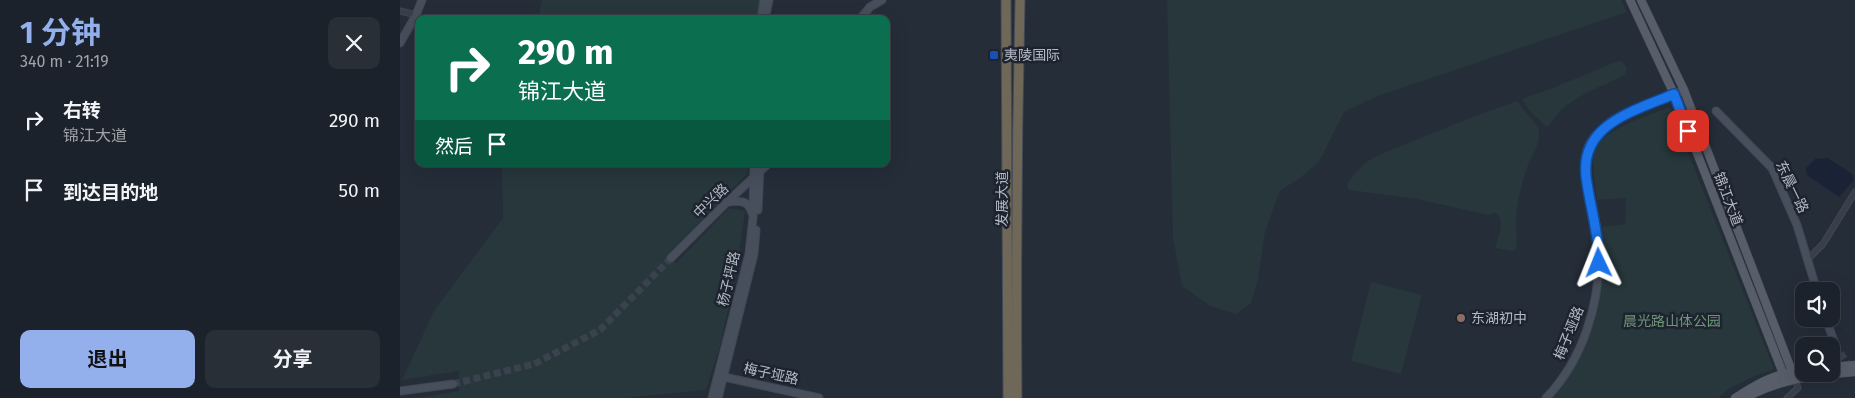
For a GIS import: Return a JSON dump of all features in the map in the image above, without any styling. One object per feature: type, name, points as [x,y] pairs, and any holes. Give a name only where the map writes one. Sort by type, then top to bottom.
[{"type":"highway","name":"发展大道","points":[[1006,0],[1008,398]]},
{"type":"highway","name":"发展大道","points":[[1017,398],[1017,117],[1020,0]]},
{"type":"main road","points":[[416,15],[422,0]]},
{"type":"main road","points":[[762,15],[764,0]]},
{"type":"main road","points":[[766,15],[769,0]]},
{"type":"main road","points":[[864,15],[882,0]]},
{"type":"main road","name":"锦江大道","points":[[1630,0],[1674,94],[1784,377]]},
{"type":"main road","name":"锦江大道","points":[[1641,0],[1684,90],[1793,375]]},
{"type":"main road","points":[[400,43],[415,17]]},
{"type":"main road","name":"梅子垭路","points":[[1546,398],[1553,391],[1575,356],[1588,328],[1596,297],[1599,274],[1598,234],[1584,164],[1590,144],[1594,137],[1611,124],[1684,90]]},
{"type":"main road","name":"东晨一路","points":[[1716,111],[1772,168],[1797,225],[1814,282]]},
{"type":"main road","name":"杨子坪路","points":[[712,398],[720,376],[749,254],[757,174],[755,167]]},
{"type":"main road","points":[[718,398],[720,376],[754,254],[757,174],[759,167]]},
{"type":"main road","name":"中兴路","points":[[671,258],[765,167]]},
{"type":"main road","points":[[727,202],[744,201],[750,208],[753,217]]},
{"type":"main road","points":[[1840,366],[1855,365]]},
{"type":"main road","points":[[1735,398],[1756,384],[1793,375],[1855,372]]},
{"type":"main road","name":"梅子垭路","points":[[720,376],[819,398]]},
{"type":"main road","points":[[1745,398],[1784,377]]},
{"type":"main road","points":[[400,392],[453,384]]},
{"type":"street","points":[[400,10],[416,15]]},
{"type":"street","points":[[1807,260],[1823,244],[1855,192]]},
{"type":"street","points":[[1787,398],[1798,388],[1793,375]]},
{"type":"green space","points":[[542,0],[761,0],[758,15],[539,15]]},
{"type":"green space","points":[[1167,0],[1621,0],[1627,12],[1378,96],[1344,112],[1319,162],[1280,191],[1265,232],[1258,279],[1251,303],[1236,314],[1210,306],[1182,286],[1173,238]]},
{"type":"green space","points":[[1622,61],[1627,68],[1625,75],[1576,99],[1562,109],[1547,127],[1529,110],[1522,99],[1555,87]]},
{"type":"green space","points":[[1517,101],[1538,127],[1539,138],[1527,168],[1520,194],[1516,222],[1517,246],[1513,251],[1495,248],[1501,224],[1499,216],[1495,213],[1488,215],[1417,199],[1349,190],[1347,185],[1352,176],[1376,156]]},
{"type":"green space","name":"晨光路山体公园","points":[[1670,107],[1774,369],[1737,385],[1718,398],[1550,398],[1579,358],[1596,316],[1601,287],[1602,227],[1625,224],[1626,198],[1597,200],[1593,171],[1594,154],[1598,145],[1614,131],[1638,119]]},
{"type":"green space","points":[[502,167],[748,167],[748,173],[667,255],[676,263],[729,208],[745,211],[737,268],[720,346],[706,390],[624,398],[400,398],[425,397],[459,391],[459,371],[402,380],[434,311],[503,218]]},
{"type":"green space","points":[[1371,282],[1422,295],[1401,374],[1351,361]]},
{"type":"water","points":[[1828,158],[1852,174],[1854,180],[1839,197],[1807,175],[1806,168],[1815,159]]},
{"type":"tunnel","points":[[453,384],[534,364],[600,330],[671,258]]},
{"type":"tunnel","points":[[1840,352],[1851,369]]},
{"type":"place","name":"夷陵国际","points":[[994,55]]},
{"type":"place","name":"东湖初中","points":[[1461,318]]},
{"type":"route","points":[[1599,263],[1598,234],[1584,164],[1594,137],[1603,129],[1635,111],[1674,94],[1688,131]]}]
